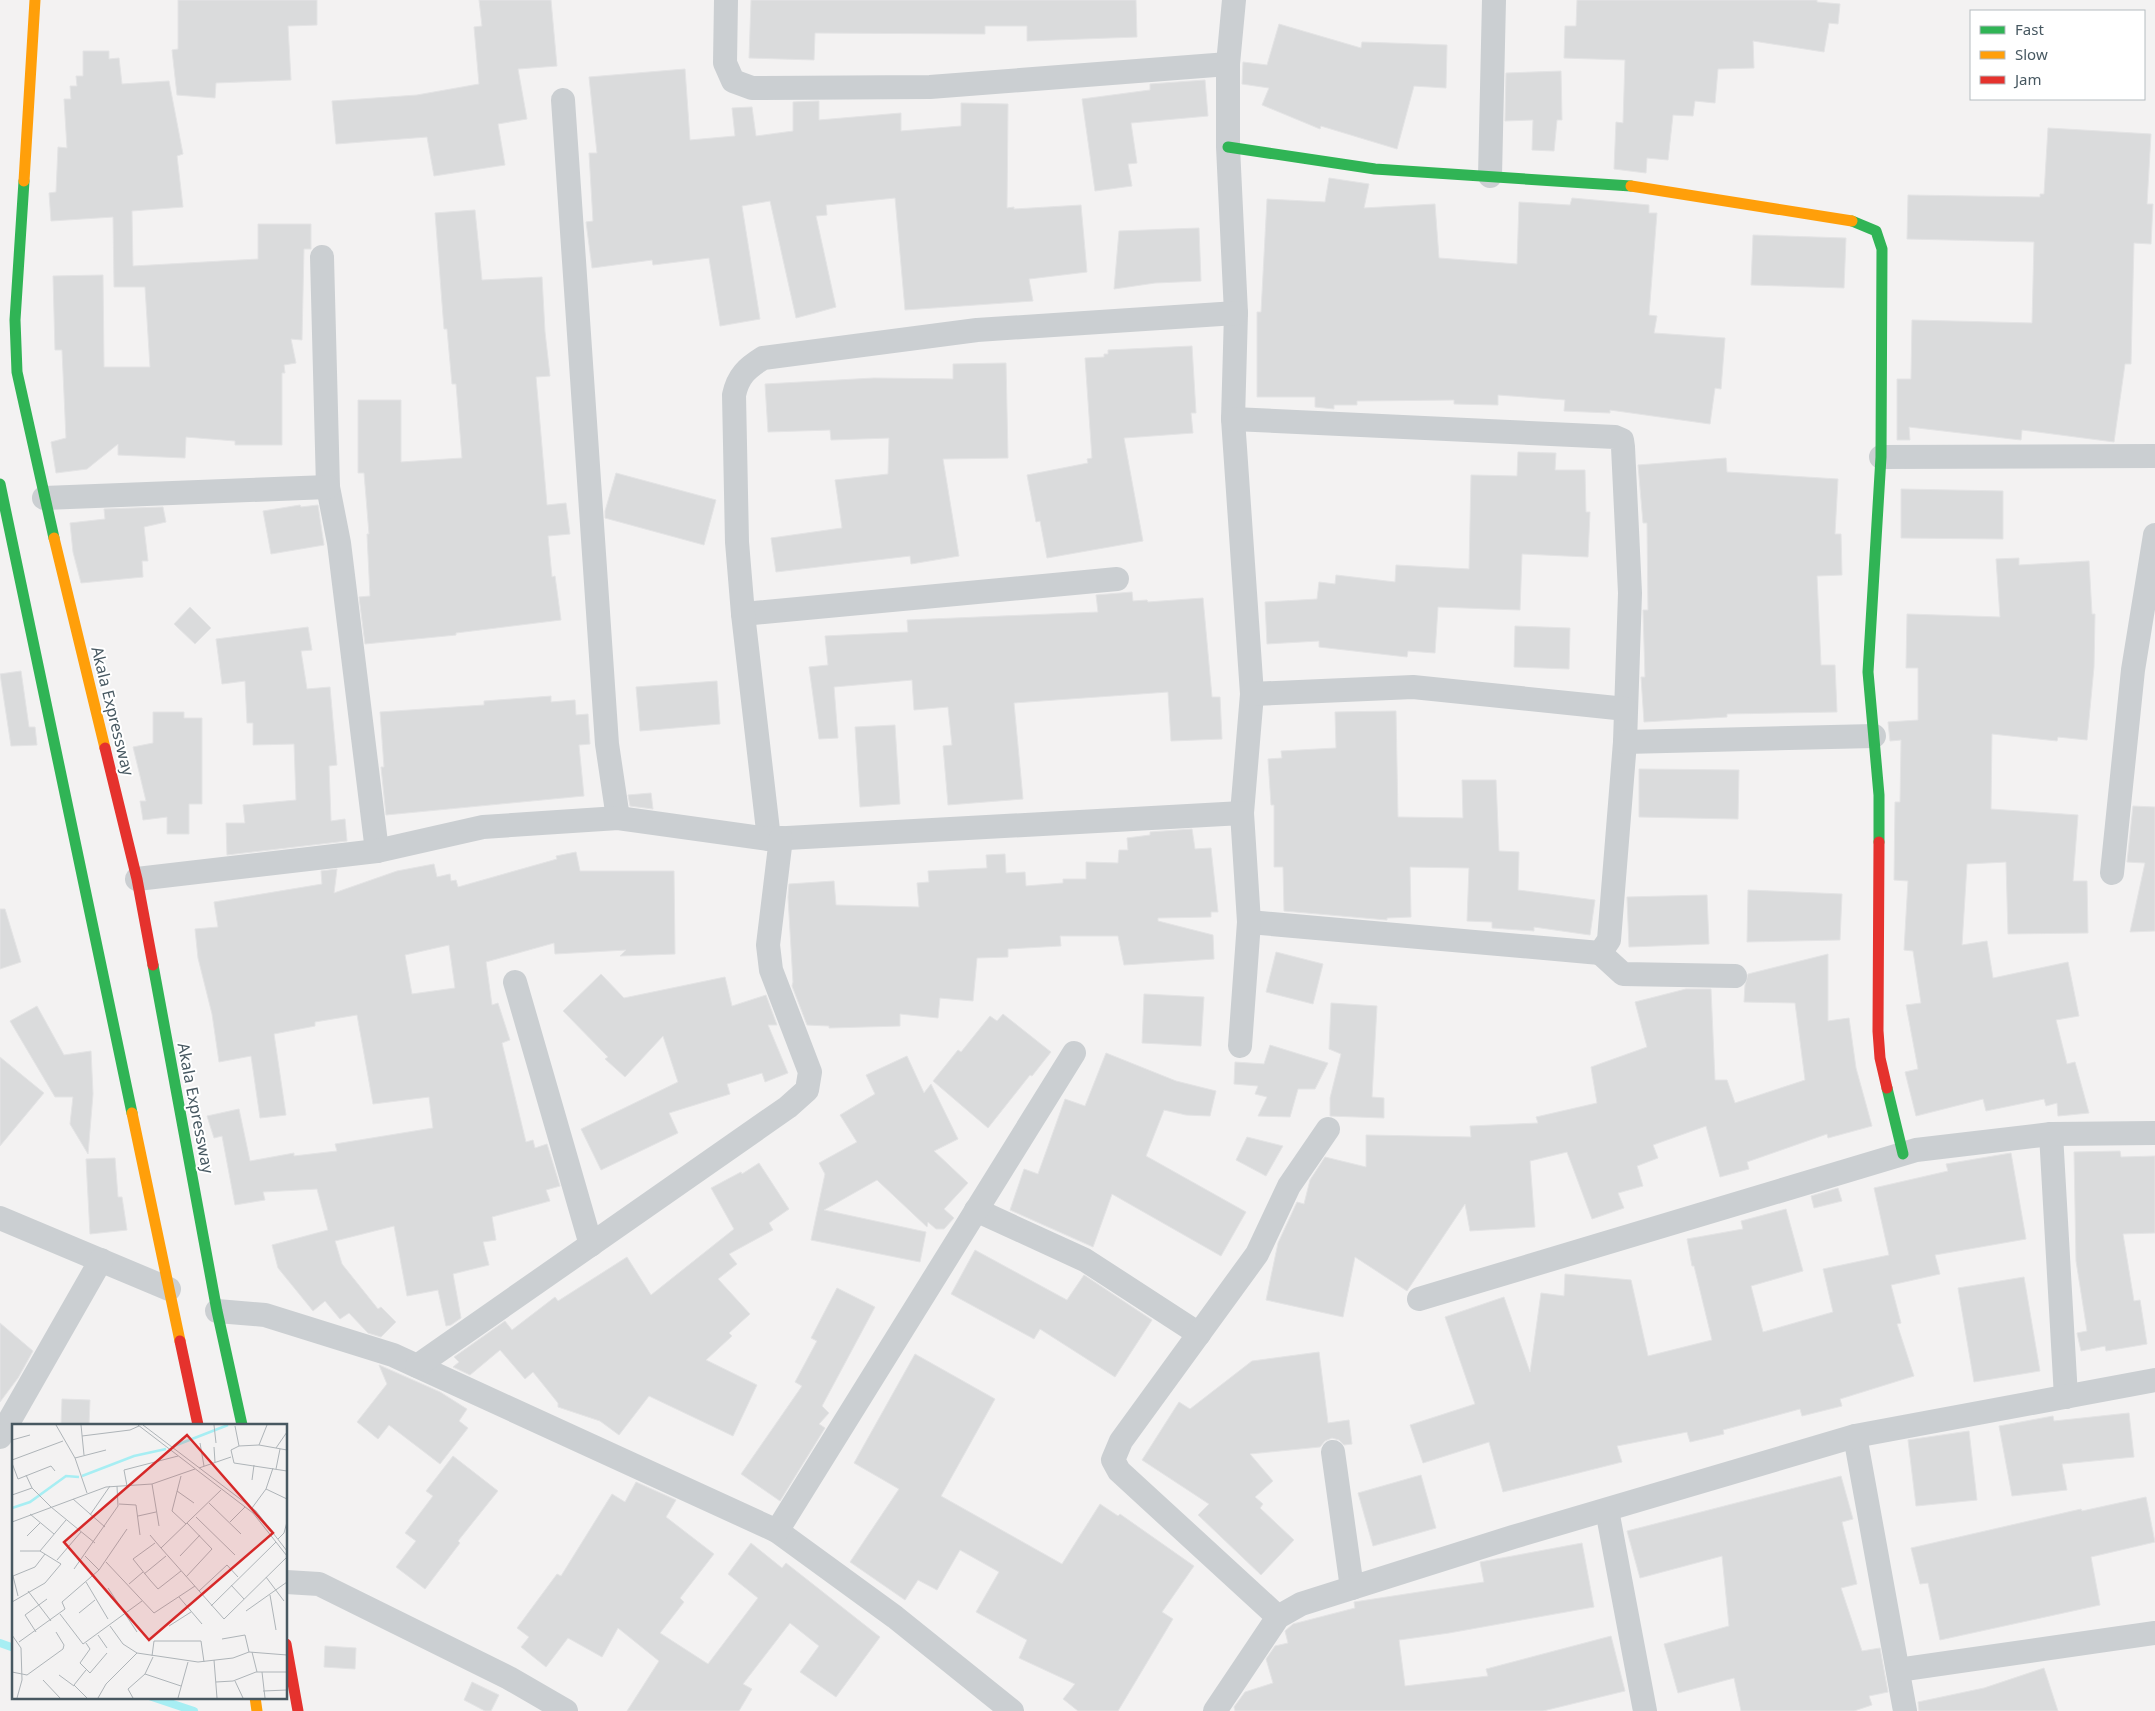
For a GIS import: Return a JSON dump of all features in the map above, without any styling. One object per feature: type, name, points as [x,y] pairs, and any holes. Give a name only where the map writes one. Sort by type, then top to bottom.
[{"type":"main road","name":"Akala Expressway","points":[[35,0],[15,320],[17,372],[44,498],[137,879],[217,1311],[242,1424]]},
{"type":"main road","points":[[1228,147],[1375,169],[1629,186],[1844,218],[1863,224],[1876,231],[1882,249],[1881,458],[1868,672],[1879,795],[1878,1031],[1880,1058],[1903,1154]]},
{"type":"main road","points":[[0,484],[198,1424]]},
{"type":"main road","points":[[288,1655],[298,1711]]},
{"type":"main road","points":[[254,1698],[257,1711]]},
{"type":"street","points":[[726,0],[725,63],[733,81],[752,88],[930,88],[1228,64]]},
{"type":"street","points":[[1234,0],[1228,64],[1228,147],[1236,313],[1233,419],[1252,694],[1242,813],[1249,922],[1240,1046]]},
{"type":"street","points":[[1490,176],[1494,0]]},
{"type":"street","points":[[563,100],[606,744],[618,818]]},
{"type":"street","points":[[322,257],[328,487],[339,543],[377,851]]},
{"type":"street","points":[[417,1366],[788,1108],[807,1090],[810,1072],[771,970],[768,945],[775,838],[743,614],[738,542],[734,395],[736,385],[745,370],[763,358],[977,330],[1236,313]]},
{"type":"street","points":[[1233,419],[1615,437],[1622,440],[1630,593],[1625,742],[1609,940],[1600,954]]},
{"type":"street","points":[[1881,458],[2155,456]]},
{"type":"street","points":[[44,498],[328,487]]},
{"type":"street","points":[[2112,873],[2133,670],[2155,535]]},
{"type":"street","points":[[743,614],[1117,579]]},
{"type":"street","points":[[1252,694],[1413,687],[1626,709]]},
{"type":"street","points":[[1625,742],[1874,736]]},
{"type":"street","points":[[137,879],[377,851],[483,828],[618,818],[775,838],[1242,813]]},
{"type":"street","points":[[1249,922],[1600,954],[1623,974],[1735,976]]},
{"type":"street","points":[[515,982],[592,1245]]},
{"type":"street","points":[[777,1531],[1074,1053]]},
{"type":"street","points":[[1278,1617],[1119,1471],[1113,1460],[1121,1441],[1256,1254],[1289,1186],[1328,1129]]},
{"type":"street","points":[[2051,1134],[2066,1397]]},
{"type":"street","points":[[1419,1299],[1916,1150],[2051,1134],[2155,1134]]},
{"type":"street","points":[[976,1210],[1085,1260],[1199,1334]]},
{"type":"street","points":[[0,1218],[169,1289]]},
{"type":"street","points":[[0,1437],[101,1260]]},
{"type":"street","points":[[217,1311],[265,1315],[393,1355],[777,1531],[896,1617],[1012,1711]]},
{"type":"street","points":[[1215,1711],[1278,1617],[1300,1604],[1855,1436],[2155,1380]]},
{"type":"street","points":[[1855,1436],[1905,1711]]},
{"type":"street","points":[[1333,1452],[1352,1588]]},
{"type":"street","points":[[1607,1510],[1645,1711]]},
{"type":"street","points":[[288,1582],[319,1584],[509,1678],[566,1711]]},
{"type":"street","points":[[1898,1670],[2155,1633]]},
{"type":"building","points":[[178,0],[317,0],[317,25],[288,26],[291,80],[216,83],[215,98],[177,95],[172,50],[178,49]]},
{"type":"building","points":[[479,0],[551,0],[557,66],[518,69],[527,119],[498,124],[505,165],[434,176],[427,137],[336,144],[332,101],[417,95],[479,84],[474,27],[482,26]]},
{"type":"building","points":[[751,0],[1136,0],[1137,37],[1027,41],[1027,26],[985,26],[985,34],[815,33],[814,60],[749,58]]},
{"type":"building","points":[[1577,0],[1817,0],[1817,2],[1840,4],[1838,24],[1829,23],[1824,52],[1753,41],[1754,68],[1718,69],[1715,103],[1695,101],[1693,116],[1673,115],[1668,160],[1647,158],[1646,173],[1614,169],[1616,122],[1623,123],[1625,60],[1564,58],[1565,26],[1576,26]]},
{"type":"building","points":[[1279,24],[1361,48],[1362,42],[1447,45],[1446,88],[1414,86],[1397,149],[1321,126],[1320,129],[1262,105],[1269,88],[1242,84],[1243,62],[1267,65]]},
{"type":"building","points":[[83,51],[109,51],[109,59],[119,58],[122,84],[169,81],[183,154],[177,156],[183,207],[132,211],[133,266],[258,259],[258,224],[311,224],[311,249],[304,249],[302,340],[291,339],[296,363],[284,365],[285,373],[282,373],[282,445],[235,445],[235,441],[186,437],[185,458],[118,455],[118,444],[87,469],[56,473],[51,442],[66,438],[62,350],[55,350],[53,276],[103,275],[104,367],[150,367],[145,287],[114,287],[113,217],[51,221],[49,193],[56,192],[58,147],[67,148],[64,99],[71,99],[70,86],[77,86],[76,76],[83,76]]},
{"type":"building","points":[[685,69],[690,140],[735,136],[732,108],[752,107],[756,136],[793,131],[793,102],[819,101],[819,120],[901,113],[901,131],[961,126],[961,103],[1008,104],[1007,208],[1081,205],[1087,272],[1029,279],[1033,301],[905,310],[895,198],[826,205],[827,215],[816,216],[836,307],[796,318],[770,201],[742,206],[760,319],[720,326],[709,258],[653,265],[652,260],[592,268],[586,222],[593,221],[589,153],[597,153],[589,77]]},
{"type":"building","points":[[1561,71],[1562,120],[1557,120],[1554,151],[1532,150],[1533,120],[1505,121],[1506,73]]},
{"type":"building","points":[[1205,80],[1208,116],[1131,123],[1137,163],[1128,164],[1132,186],[1095,191],[1082,99],[1150,90],[1150,84]]},
{"type":"building","points":[[2048,128],[2151,134],[2147,204],[2153,204],[2151,244],[2134,243],[2131,364],[2125,364],[2114,442],[2022,430],[2021,440],[1909,427],[1910,440],[1897,440],[1897,379],[1911,379],[1912,320],[2032,323],[2034,242],[1907,239],[1908,195],[2040,197],[2040,194],[2044,194]]},
{"type":"building","points":[[1329,178],[1369,184],[1364,208],[1435,204],[1439,258],[1517,264],[1519,202],[1570,205],[1572,198],[1649,205],[1649,213],[1657,213],[1649,315],[1657,316],[1654,333],[1725,338],[1721,389],[1715,388],[1710,424],[1610,410],[1610,413],[1564,411],[1565,400],[1498,395],[1498,405],[1454,404],[1454,400],[1357,401],[1357,405],[1334,405],[1334,409],[1315,407],[1315,397],[1257,397],[1257,312],[1261,312],[1267,199],[1325,202]]},
{"type":"building","points":[[475,210],[482,280],[542,277],[550,376],[536,377],[547,505],[566,503],[570,534],[548,536],[552,577],[555,576],[561,620],[456,633],[456,635],[365,644],[359,597],[370,596],[367,534],[369,534],[364,473],[358,473],[358,400],[401,400],[401,462],[462,458],[456,384],[452,384],[447,329],[444,329],[435,213]]},
{"type":"building","points":[[1199,228],[1201,281],[1155,283],[1114,289],[1119,231]]},
{"type":"building","points":[[1753,235],[1846,238],[1844,288],[1751,285]]},
{"type":"building","points":[[1192,346],[1196,413],[1191,413],[1193,433],[1124,438],[1143,541],[1047,558],[1040,521],[1036,522],[1027,475],[1088,463],[1087,459],[1092,458],[1085,358],[1104,357],[1104,354],[1108,354],[1108,350]]},
{"type":"building","points":[[1006,363],[1008,458],[943,459],[959,556],[911,564],[910,556],[776,572],[771,538],[842,528],[835,480],[888,474],[889,438],[831,440],[830,430],[768,432],[765,384],[874,378],[953,379],[953,364]]},
{"type":"building","points":[[1518,452],[1556,453],[1555,470],[1585,470],[1586,512],[1590,512],[1588,557],[1522,554],[1520,610],[1438,607],[1435,653],[1408,651],[1407,657],[1319,647],[1319,641],[1267,644],[1265,602],[1317,599],[1319,582],[1335,584],[1336,575],[1395,582],[1396,565],[1469,569],[1471,475],[1517,476]]},
{"type":"building","points":[[1726,458],[1727,472],[1838,479],[1835,534],[1841,534],[1842,575],[1817,576],[1821,665],[1835,665],[1837,712],[1727,714],[1727,717],[1644,722],[1641,677],[1645,677],[1643,610],[1648,610],[1647,523],[1643,523],[1638,465]]},
{"type":"building","points":[[616,473],[716,500],[704,545],[605,518],[605,511]]},
{"type":"building","points":[[1901,489],[2003,491],[2003,539],[1901,538]]},
{"type":"building","points":[[300,505],[301,507],[318,505],[324,545],[271,554],[263,511]]},
{"type":"building","points":[[163,507],[166,522],[144,527],[148,561],[142,561],[143,577],[81,583],[73,552],[70,523],[105,519],[104,509]]},
{"type":"building","points":[[2019,558],[2019,565],[2089,561],[2092,614],[2095,614],[2094,667],[2087,740],[2058,737],[2057,741],[1992,734],[1991,809],[2078,815],[2073,881],[2087,881],[2088,933],[2008,934],[2006,862],[1967,864],[1962,945],[1987,941],[1993,978],[2068,962],[2079,1016],[2056,1020],[2067,1064],[2075,1062],[2089,1113],[2058,1116],[2057,1103],[2046,1106],[2044,1099],[1986,1111],[1983,1099],[1916,1116],[1905,1072],[1918,1069],[1906,1005],[1921,1003],[1913,951],[1904,950],[1908,881],[1894,880],[1895,802],[1900,802],[1901,740],[1890,741],[1888,722],[1918,720],[1918,668],[1906,668],[1907,614],[2000,617],[1996,559]]},
{"type":"building","points":[[1132,592],[1133,601],[1147,600],[1148,602],[1203,598],[1212,697],[1220,697],[1222,739],[1171,741],[1168,692],[1014,703],[1023,799],[948,805],[943,746],[952,745],[948,707],[914,710],[912,680],[834,687],[838,738],[819,739],[809,667],[828,665],[825,636],[908,632],[907,620],[1098,612],[1096,595]]},
{"type":"building","points":[[190,607],[211,628],[195,644],[174,624]]},
{"type":"building","points":[[1515,626],[1570,628],[1569,669],[1514,667]]},
{"type":"building","points":[[308,627],[312,650],[301,651],[307,689],[330,687],[337,765],[329,766],[331,821],[345,819],[347,841],[227,855],[226,823],[245,823],[243,805],[296,800],[294,744],[253,745],[253,723],[247,723],[245,681],[222,684],[216,639]]},
{"type":"building","points":[[21,671],[29,727],[35,727],[37,745],[11,746],[0,674]]},
{"type":"building","points":[[717,681],[720,724],[640,731],[636,687]]},
{"type":"building","points":[[551,696],[551,702],[575,700],[576,715],[588,714],[590,744],[579,745],[584,796],[386,815],[381,767],[384,767],[380,712],[484,705],[484,701]]},
{"type":"building","points":[[1396,711],[1398,817],[1463,818],[1462,780],[1496,780],[1499,851],[1519,852],[1518,890],[1595,900],[1590,935],[1534,927],[1534,931],[1492,928],[1492,922],[1467,921],[1469,868],[1410,867],[1411,917],[1387,918],[1387,920],[1284,911],[1283,867],[1274,867],[1274,805],[1271,805],[1268,759],[1282,758],[1281,751],[1336,748],[1335,712]]},
{"type":"building","points":[[153,712],[184,712],[184,718],[202,718],[202,804],[189,804],[189,834],[167,834],[167,817],[143,820],[140,801],[146,801],[133,747],[153,743]]},
{"type":"building","points":[[895,725],[900,804],[860,807],[855,727]]},
{"type":"building","points":[[1639,769],[1739,770],[1738,819],[1639,817]]},
{"type":"building","points":[[651,793],[653,809],[630,806],[628,795]]},
{"type":"building","points":[[2133,806],[2155,807],[2155,931],[2130,932],[2145,863],[2127,862]]},
{"type":"building","points":[[1192,829],[1195,849],[1211,848],[1218,912],[1211,912],[1211,917],[1158,918],[1158,921],[1213,935],[1214,959],[1124,965],[1118,936],[1060,936],[1061,946],[1008,949],[1008,957],[977,958],[973,1001],[940,998],[938,1018],[900,1014],[900,1026],[829,1028],[829,1026],[807,1025],[792,986],[789,884],[834,881],[836,905],[919,907],[917,883],[929,882],[928,871],[987,868],[986,855],[1005,854],[1006,873],[1025,872],[1026,886],[1063,883],[1063,879],[1086,879],[1086,862],[1118,863],[1119,850],[1128,850],[1127,838],[1150,835],[1150,832]]},
{"type":"building","points":[[576,852],[580,871],[674,871],[675,954],[620,956],[626,950],[555,954],[554,943],[486,962],[492,1005],[498,1003],[510,1040],[502,1043],[526,1142],[533,1140],[535,1148],[547,1144],[560,1186],[546,1190],[550,1201],[492,1217],[496,1240],[483,1242],[489,1265],[453,1274],[461,1318],[451,1325],[446,1326],[438,1290],[407,1296],[394,1226],[335,1241],[342,1264],[378,1309],[381,1307],[396,1322],[381,1337],[368,1333],[349,1313],[340,1319],[325,1301],[313,1311],[278,1268],[272,1245],[328,1230],[317,1189],[263,1192],[265,1200],[235,1205],[222,1136],[214,1138],[207,1116],[239,1109],[250,1161],[294,1153],[294,1156],[337,1151],[335,1144],[433,1128],[429,1097],[373,1104],[357,1015],[315,1022],[315,1026],[274,1034],[286,1115],[260,1118],[251,1056],[219,1062],[212,1014],[198,958],[195,929],[218,927],[214,902],[322,884],[321,871],[337,869],[334,893],[397,871],[434,864],[437,877],[450,874],[451,881],[456,880],[458,887],[557,859],[556,856]],"holes":[[[449,945],[455,988],[412,994],[405,955]]]},
{"type":"building","points":[[1748,890],[1842,894],[1840,940],[1747,942]]},
{"type":"building","points":[[1707,895],[1709,944],[1629,947],[1627,897]]},
{"type":"building","points":[[0,909],[5,909],[21,962],[0,969]]},
{"type":"building","points":[[1276,952],[1323,964],[1313,1004],[1266,992]]},
{"type":"building","points":[[1828,954],[1828,1021],[1849,1018],[1856,1068],[1872,1126],[1828,1138],[1827,1134],[1747,1162],[1749,1169],[1720,1177],[1706,1126],[1653,1145],[1658,1158],[1637,1166],[1643,1186],[1618,1193],[1624,1208],[1592,1219],[1567,1152],[1530,1161],[1535,1227],[1470,1231],[1465,1204],[1407,1291],[1355,1257],[1343,1317],[1266,1300],[1278,1243],[1297,1202],[1304,1204],[1310,1180],[1325,1157],[1366,1167],[1366,1135],[1471,1137],[1470,1126],[1538,1123],[1536,1117],[1597,1103],[1591,1067],[1647,1047],[1635,1002],[1686,989],[1711,989],[1715,1080],[1727,1080],[1735,1103],[1805,1080],[1795,1003],[1744,1002],[1745,985],[1748,974]]},
{"type":"building","points":[[601,974],[624,998],[725,977],[732,1006],[766,995],[777,1025],[768,1025],[788,1073],[765,1082],[762,1073],[727,1084],[730,1094],[669,1113],[678,1133],[601,1170],[581,1129],[678,1082],[663,1036],[625,1077],[605,1059],[608,1057],[563,1011]]},
{"type":"building","points":[[1144,994],[1204,997],[1201,1046],[1142,1043]]},
{"type":"building","points":[[1331,1003],[1377,1006],[1372,1097],[1384,1098],[1384,1118],[1330,1116],[1330,1098],[1341,1054],[1329,1049]]},
{"type":"building","points":[[37,1006],[64,1055],[91,1051],[93,1094],[88,1154],[70,1124],[73,1097],[55,1097],[10,1021]]},
{"type":"building","points":[[1003,1014],[1051,1052],[988,1128],[933,1081],[958,1050],[961,1052],[990,1016],[997,1021]]},
{"type":"building","points":[[1270,1045],[1328,1063],[1315,1089],[1298,1089],[1290,1117],[1258,1116],[1267,1097],[1255,1094],[1258,1086],[1234,1084],[1235,1062],[1264,1064]]},
{"type":"building","points":[[1106,1053],[1176,1081],[1216,1091],[1210,1116],[1186,1115],[1164,1110],[1146,1156],[1246,1212],[1221,1256],[1112,1194],[1093,1247],[1010,1210],[1024,1169],[1038,1174],[1065,1099],[1085,1106]]},
{"type":"building","points":[[907,1056],[924,1093],[931,1084],[958,1139],[934,1151],[968,1183],[944,1209],[954,1218],[944,1229],[936,1229],[928,1222],[927,1227],[877,1180],[824,1210],[926,1232],[920,1262],[811,1240],[825,1174],[819,1163],[857,1142],[840,1115],[875,1094],[866,1075]]},
{"type":"building","points":[[0,1057],[44,1093],[0,1146]]},
{"type":"building","points":[[1247,1137],[1283,1146],[1266,1176],[1236,1160]]},
{"type":"building","points":[[2120,1151],[2121,1157],[2155,1156],[2155,1233],[2123,1234],[2134,1301],[2140,1300],[2147,1344],[2106,1351],[2105,1346],[2081,1351],[2077,1333],[2087,1331],[2076,1261],[2074,1152]]},
{"type":"building","points":[[2011,1153],[2026,1239],[1935,1255],[1940,1274],[1891,1285],[1901,1323],[1897,1324],[1914,1376],[1840,1399],[1842,1406],[1802,1416],[1800,1409],[1723,1430],[1724,1434],[1690,1442],[1687,1432],[1617,1446],[1622,1462],[1503,1492],[1489,1442],[1423,1463],[1410,1425],[1475,1404],[1445,1317],[1504,1297],[1530,1372],[1541,1293],[1564,1296],[1565,1274],[1631,1280],[1648,1356],[1712,1340],[1694,1266],[1692,1266],[1687,1239],[1743,1229],[1741,1221],[1786,1209],[1803,1271],[1751,1286],[1763,1332],[1833,1312],[1823,1269],[1889,1255],[1874,1188],[1948,1171],[1946,1164]]},
{"type":"building","points":[[115,1158],[118,1197],[122,1197],[127,1230],[90,1234],[86,1159]]},
{"type":"building","points":[[759,1163],[789,1209],[769,1223],[773,1230],[729,1254],[737,1264],[718,1279],[750,1314],[729,1333],[732,1336],[706,1360],[757,1385],[733,1436],[649,1396],[619,1435],[600,1421],[558,1407],[558,1403],[533,1372],[525,1379],[500,1350],[470,1375],[453,1367],[459,1362],[454,1357],[505,1321],[512,1330],[555,1297],[558,1301],[627,1257],[651,1295],[734,1229],[711,1188],[741,1172],[742,1174]]},
{"type":"building","points":[[1838,1188],[1842,1201],[1814,1208],[1811,1196]]},
{"type":"building","points":[[975,1250],[1067,1300],[1084,1275],[1152,1320],[1115,1377],[1040,1329],[1034,1339],[951,1294]]},
{"type":"building","points":[[2024,1277],[2040,1371],[1974,1382],[1958,1288]]},
{"type":"building","points":[[837,1288],[875,1307],[822,1406],[829,1413],[819,1424],[825,1428],[780,1501],[741,1474],[802,1386],[795,1382],[817,1341],[811,1338]]},
{"type":"building","points":[[0,1323],[33,1351],[18,1378],[0,1402]]},
{"type":"building","points":[[1319,1352],[1328,1423],[1349,1420],[1352,1444],[1344,1445],[1339,1440],[1332,1438],[1325,1441],[1320,1447],[1250,1454],[1273,1481],[1255,1497],[1263,1504],[1260,1508],[1294,1540],[1261,1575],[1198,1515],[1209,1504],[1142,1460],[1179,1402],[1190,1409],[1252,1361]]},
{"type":"building","points":[[915,1354],[995,1399],[941,1496],[1062,1564],[1100,1504],[1118,1516],[1120,1514],[1194,1566],[1162,1612],[1173,1619],[1118,1711],[1078,1711],[1063,1699],[1075,1684],[1019,1658],[1027,1640],[976,1612],[999,1572],[960,1550],[937,1590],[918,1580],[905,1600],[850,1562],[899,1489],[854,1463]]},
{"type":"building","points":[[379,1365],[440,1392],[467,1409],[459,1421],[468,1428],[440,1464],[389,1425],[378,1439],[357,1422],[387,1384]]},
{"type":"building","points":[[62,1399],[90,1400],[89,1424],[61,1424]]},
{"type":"building","points":[[2129,1413],[2134,1457],[2062,1464],[2067,1490],[2012,1496],[1999,1426],[2053,1416],[2054,1421]]},
{"type":"building","points":[[1969,1431],[1977,1500],[1916,1506],[1908,1440]]},
{"type":"building","points":[[453,1456],[498,1491],[458,1541],[460,1543],[425,1589],[396,1567],[416,1541],[405,1533],[433,1496],[426,1491]]},
{"type":"building","points":[[1421,1475],[1436,1528],[1373,1546],[1358,1493]]},
{"type":"building","points":[[1841,1476],[1853,1519],[1842,1522],[1857,1584],[1841,1588],[1862,1651],[1880,1648],[1888,1692],[1869,1696],[1872,1705],[1854,1711],[1741,1711],[1734,1678],[1678,1693],[1664,1644],[1729,1626],[1722,1556],[1640,1578],[1627,1531]]},
{"type":"building","points":[[636,1482],[676,1500],[666,1517],[714,1554],[680,1598],[684,1602],[660,1633],[708,1664],[758,1598],[728,1574],[751,1543],[782,1568],[786,1563],[880,1637],[836,1697],[800,1672],[819,1646],[790,1623],[743,1684],[752,1689],[739,1711],[627,1711],[659,1661],[618,1628],[602,1657],[568,1638],[546,1667],[521,1647],[529,1637],[517,1628],[557,1574],[561,1576],[612,1494],[625,1502]]},
{"type":"building","points":[[2146,1497],[2155,1542],[2091,1557],[2100,1605],[1940,1640],[1928,1583],[1920,1584],[1911,1548],[2081,1509],[2082,1511]]},
{"type":"building","points":[[1582,1543],[1594,1607],[1399,1640],[1405,1686],[1488,1676],[1486,1669],[1611,1636],[1625,1691],[1543,1711],[1235,1711],[1234,1707],[1245,1692],[1273,1683],[1266,1659],[1275,1646],[1288,1643],[1285,1631],[1293,1624],[1355,1608],[1354,1602],[1484,1582],[1480,1562]]},
{"type":"building","points":[[325,1646],[356,1648],[355,1669],[324,1667]]},
{"type":"building","points":[[2044,1668],[2058,1711],[1919,1711],[1918,1702],[1984,1688]]},
{"type":"building","points":[[472,1682],[499,1695],[491,1711],[485,1711],[464,1700]]},
{"type":"waterway","points":[[0,1643],[12,1647]]},
{"type":"waterway","points":[[155,1698],[194,1711]]},
{"type":"traffic: fast","points":[[1228,147],[1375,169],[1631,186]]},
{"type":"traffic: fast","points":[[24,181],[15,320],[17,372],[54,538]]},
{"type":"traffic: fast","points":[[1852,221],[1876,231],[1882,249],[1881,457],[1868,672],[1879,795],[1879,842]]},
{"type":"traffic: fast","points":[[0,484],[132,1113]]},
{"type":"traffic: fast","points":[[153,965],[217,1311],[242,1424]]},
{"type":"traffic: fast","points":[[1887,1088],[1903,1154]]},
{"type":"traffic: slow","points":[[24,181],[35,0]]},
{"type":"traffic: slow","points":[[1631,186],[1852,221]]},
{"type":"traffic: slow","points":[[54,538],[105,748]]},
{"type":"traffic: slow","points":[[132,1113],[180,1341]]},
{"type":"traffic: slow","points":[[255,1698],[257,1711]]},
{"type":"traffic: jam","points":[[105,748],[137,879],[153,965]]},
{"type":"traffic: jam","points":[[1879,842],[1878,1031],[1880,1058],[1887,1088]]},
{"type":"traffic: jam","points":[[180,1341],[198,1424]]},
{"type":"traffic: jam","points":[[288,1655],[298,1711]]}]
